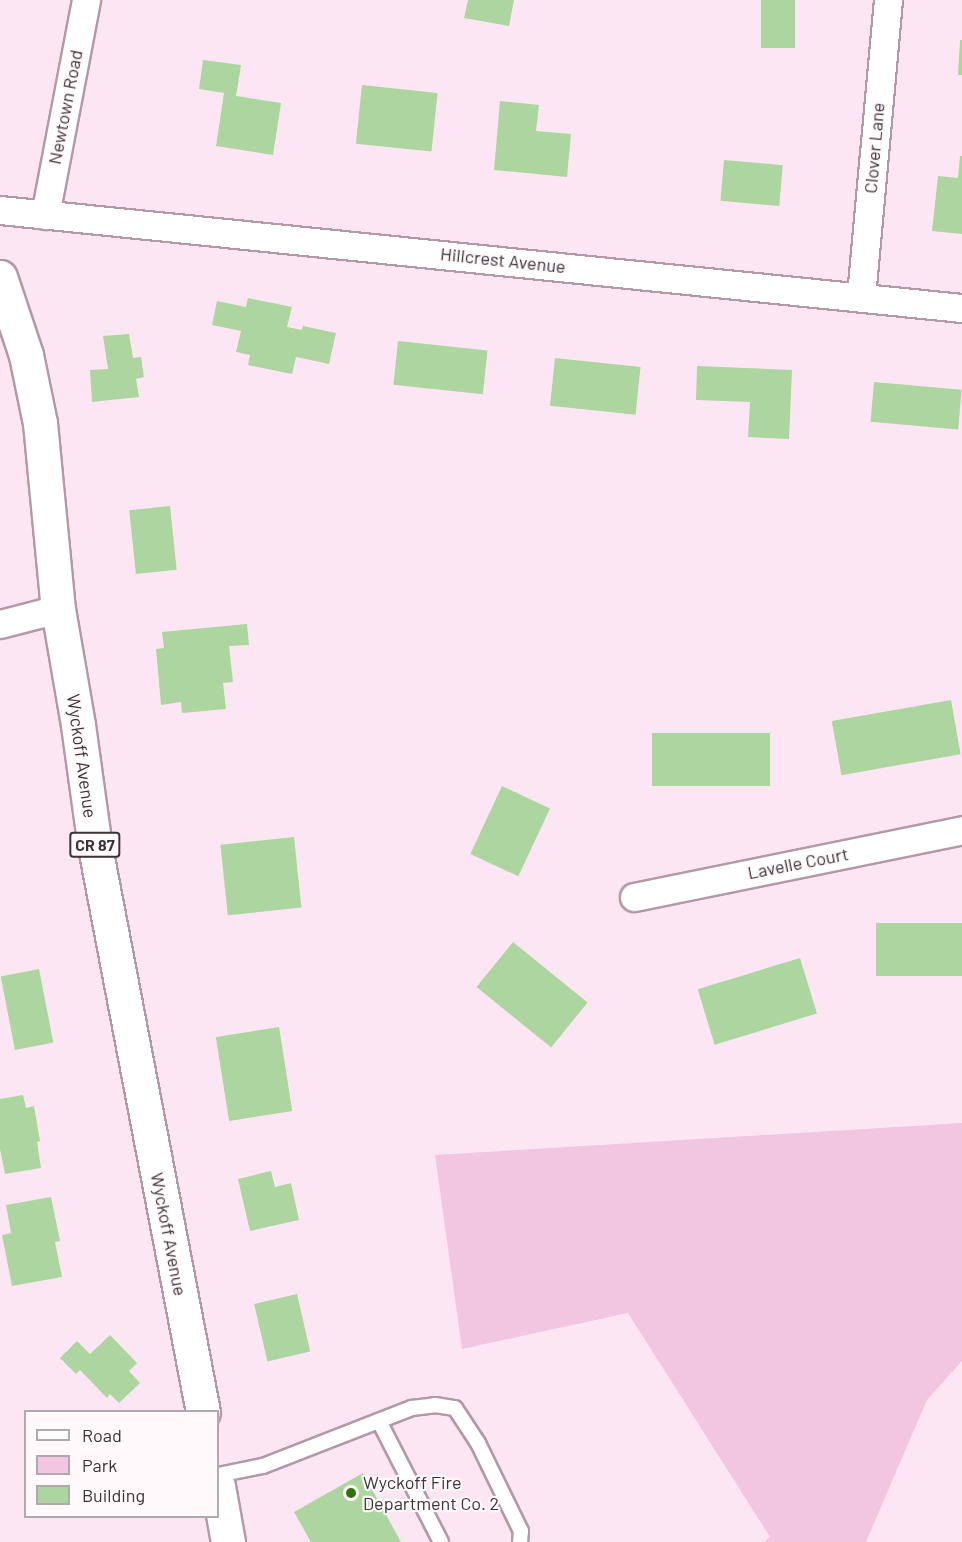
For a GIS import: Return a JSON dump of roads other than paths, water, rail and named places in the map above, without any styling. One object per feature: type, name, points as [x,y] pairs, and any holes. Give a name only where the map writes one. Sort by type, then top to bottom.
[{"type":"main road","name":"Wyckoff Avenue","points":[[0,277],[26,355],[40,423],[57,609],[78,725],[95,847],[203,1410]]},
{"type":"main road","points":[[219,1492],[228,1542]]},
{"type":"street","name":"Newtown Road","points":[[45,214],[86,0]]},
{"type":"street","name":"Clover Lane","points":[[861,296],[888,0]]},
{"type":"street","name":"Hillcrest Avenue","points":[[0,210],[962,308]]},
{"type":"street","points":[[0,624],[57,609]]},
{"type":"street","name":"Lavelle Court","points":[[634,897],[962,831]]},
{"type":"lane","points":[[219,1476],[263,1466],[412,1408],[435,1405],[455,1408],[478,1443],[521,1531],[520,1542]]},
{"type":"lane","points":[[380,1421],[441,1542]]},
{"type":"place","name":"Wyckoff Fire Department Co. 2","points":[[351,1493]]}]
